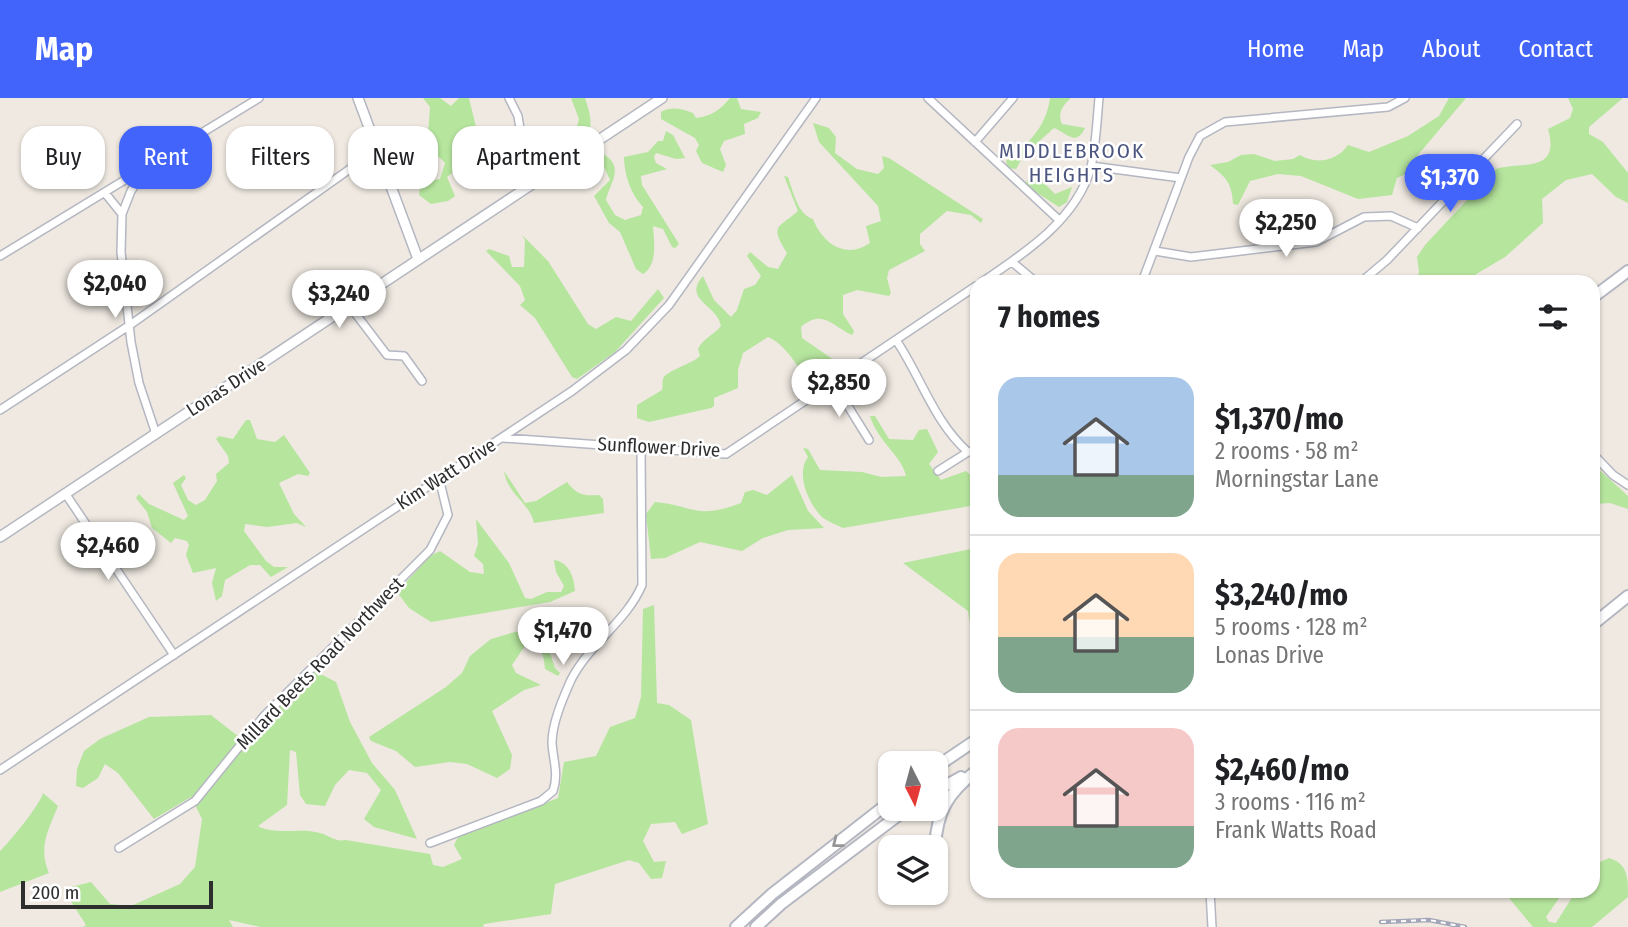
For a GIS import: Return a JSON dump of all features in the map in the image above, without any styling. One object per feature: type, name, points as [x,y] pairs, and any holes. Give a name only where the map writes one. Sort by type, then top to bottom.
[{"type":"main road","points":[[1600,292],[1628,271]]},
{"type":"main road","points":[[1600,619],[1628,596]]},
{"type":"main road","points":[[948,760],[970,744]]},
{"type":"main road","points":[[948,785],[970,773]]},
{"type":"main road","points":[[936,835],[943,805],[950,793],[970,775]]},
{"type":"main road","points":[[736,927],[772,894],[878,811]]},
{"type":"main road","points":[[755,927],[891,821]]},
{"type":"street","points":[[212,127],[259,98]]},
{"type":"street","points":[[358,98],[369,126]]},
{"type":"street","points":[[509,98],[520,126]]},
{"type":"street","name":"Lonas Drive","points":[[604,136],[662,98]]},
{"type":"street","name":"Kim Watt Drive","points":[[0,770],[502,438],[626,350],[669,305],[816,98]]},
{"type":"street","points":[[928,98],[1059,220]]},
{"type":"street","points":[[975,142],[1013,98]]},
{"type":"street","points":[[992,275],[1059,220],[1080,195],[1091,166],[1100,98]]},
{"type":"street","points":[[1145,275],[1181,178],[1200,136],[1225,122],[1388,107],[1405,98]]},
{"type":"street","points":[[1369,275],[1387,260],[1517,124]]},
{"type":"street","points":[[1091,166],[1181,178]]},
{"type":"street","points":[[0,410],[130,325],[348,170]]},
{"type":"street","points":[[0,256],[119,184]]},
{"type":"street","points":[[132,189],[121,214],[121,252],[139,383],[156,433]]},
{"type":"street","points":[[393,189],[418,259]]},
{"type":"street","name":"Lonas Drive","points":[[1,534],[524,189]]},
{"type":"street","points":[[105,193],[121,214]]},
{"type":"street","points":[[1155,251],[1191,257],[1316,242],[1364,217],[1391,216],[1418,228]]},
{"type":"street","points":[[1012,261],[1028,275]]},
{"type":"street","name":"Sunflower Drive","points":[[502,438],[726,453],[970,290]]},
{"type":"street","points":[[349,305],[387,355],[404,356],[422,382]]},
{"type":"street","points":[[896,340],[913,365],[925,395],[957,442],[970,450]]},
{"type":"street","points":[[833,382],[869,440]]},
{"type":"street","points":[[430,843],[541,801],[553,791],[556,769],[552,741],[559,710],[571,681],[588,652],[635,600],[642,585],[641,448]]},
{"type":"street","points":[[938,471],[970,452]]},
{"type":"street","points":[[1600,461],[1628,485]]},
{"type":"street","name":"Millard Beets Road Northwest","points":[[119,848],[195,801],[264,716],[430,550],[448,515],[439,478]]},
{"type":"street","points":[[65,494],[174,655]]},
{"type":"street","points":[[1210,898],[1212,927]]},
{"type":"green space","points":[[423,98],[440,98],[451,106],[459,98],[469,98],[476,126],[452,126],[452,173],[447,177],[455,196],[448,201],[431,204],[419,195],[420,189],[438,189],[438,179],[445,163],[438,156],[438,126],[429,126],[430,107]]},
{"type":"green space","points":[[571,98],[585,98],[590,126],[577,126],[579,119]]},
{"type":"green space","points":[[730,98],[737,98],[741,109],[761,112],[758,118],[744,124],[745,134],[724,141],[720,149],[726,165],[723,172],[702,163],[696,151],[699,145],[695,138],[661,119],[661,112],[677,109],[693,113],[696,118],[707,116]]},
{"type":"green space","points":[[1050,98],[1071,98],[1062,110],[1062,124],[1085,128],[1082,134],[1075,138],[1054,128],[1024,155],[1016,169],[1008,168],[1006,161],[1029,142],[1040,127]]},
{"type":"green space","points":[[1449,98],[1466,98],[1418,155],[1414,167],[1397,178],[1392,195],[1358,199],[1301,176],[1278,174],[1250,181],[1238,205],[1233,204],[1227,181],[1210,165],[1228,162],[1241,155],[1254,154],[1275,161],[1293,159],[1300,155],[1313,160],[1326,160],[1338,155],[1348,145],[1369,152],[1408,136],[1439,116]]},
{"type":"green space","points":[[1568,98],[1623,98],[1589,127],[1589,134],[1603,142],[1628,173],[1628,203],[1616,197],[1592,174],[1566,180],[1542,199],[1543,223],[1505,257],[1475,275],[1418,275],[1417,257],[1425,245],[1496,169],[1527,165],[1544,159],[1549,153],[1551,143],[1548,129],[1570,118],[1573,109]]},
{"type":"green space","points":[[813,123],[829,128],[836,137],[835,153],[857,169],[878,174],[884,168],[882,156],[889,158],[983,219],[981,223],[971,215],[947,211],[920,234],[920,244],[925,251],[889,270],[889,296],[857,290],[843,295],[843,314],[854,331],[852,335],[822,319],[816,319],[801,327],[802,338],[844,367],[817,387],[783,347],[768,337],[743,353],[738,370],[738,388],[714,398],[714,406],[711,408],[649,422],[637,418],[637,405],[662,390],[663,379],[668,373],[700,356],[700,346],[721,326],[714,312],[698,297],[696,291],[703,276],[714,300],[731,317],[737,310],[744,289],[755,285],[761,276],[747,256],[750,252],[768,267],[778,269],[787,253],[778,237],[778,228],[798,211],[784,176],[788,177],[803,213],[813,219],[829,242],[852,250],[870,243],[866,226],[881,221],[878,206],[819,142]]},
{"type":"green space","points":[[666,131],[673,135],[685,158],[676,159],[656,153],[656,163],[667,169],[641,176],[642,185],[679,244],[675,248],[672,247],[663,229],[653,226],[653,259],[643,274],[636,269],[620,232],[609,223],[594,196],[604,189],[610,180],[604,167],[604,155],[614,164],[614,176],[606,200],[615,215],[625,220],[641,215],[643,207],[629,184],[624,157],[648,152],[658,141],[663,141]]},
{"type":"green space","points":[[1037,176],[1055,194],[1072,187],[1067,202],[1059,207],[1025,185],[1029,178]]},
{"type":"green space","points":[[522,235],[548,261],[588,324],[596,329],[616,317],[631,321],[658,289],[664,298],[615,352],[577,379],[572,377],[535,318],[520,305],[525,300],[520,286],[486,251],[489,249],[509,256],[512,267],[524,267],[525,240]]},
{"type":"green space","points":[[870,416],[875,416],[889,439],[913,440],[919,430],[927,429],[938,452],[929,464],[941,480],[966,471],[970,475],[970,506],[843,528],[823,518],[805,489],[803,472],[808,457],[803,448],[808,449],[820,470],[862,472],[881,477],[906,476],[900,462]]},
{"type":"green space","points":[[246,420],[250,420],[257,439],[275,442],[284,435],[310,473],[308,476],[298,474],[279,483],[294,514],[306,527],[297,523],[267,527],[245,524],[244,531],[266,561],[274,567],[288,567],[271,577],[260,565],[250,565],[225,580],[222,596],[216,601],[212,583],[216,568],[193,573],[186,555],[189,545],[187,541],[175,538],[171,543],[152,528],[147,512],[136,498],[139,494],[149,504],[184,520],[188,516],[173,483],[184,475],[186,478],[181,485],[188,500],[196,505],[205,500],[217,481],[216,474],[229,463],[228,456],[216,439],[219,436],[233,439]]},
{"type":"green space","points":[[1600,470],[1628,496],[1628,509],[1610,503],[1600,504]]},
{"type":"green space","points":[[504,471],[525,503],[536,501],[567,482],[581,494],[599,495],[603,499],[604,513],[534,523],[528,510],[509,486]]},
{"type":"green space","points":[[792,475],[808,511],[824,528],[788,530],[763,538],[742,551],[700,542],[665,558],[651,559],[646,514],[655,502],[714,511],[741,503],[745,492],[753,490],[767,495]]},
{"type":"green space","points":[[476,519],[509,563],[525,598],[531,599],[547,592],[561,592],[564,586],[556,572],[554,560],[570,571],[575,591],[550,602],[431,622],[409,608],[397,592],[430,556],[440,551],[470,572],[484,574],[483,564],[474,556],[478,544]]},
{"type":"green space","points":[[970,549],[970,623],[968,611],[903,563]]},
{"type":"green space","points":[[654,605],[657,703],[669,705],[691,720],[708,824],[682,834],[675,822],[651,824],[643,841],[654,862],[666,861],[662,878],[651,879],[639,863],[629,860],[555,884],[551,914],[484,924],[483,927],[261,927],[229,920],[233,927],[83,927],[86,925],[63,889],[91,882],[110,904],[131,906],[180,884],[195,867],[202,819],[191,797],[154,819],[118,773],[105,764],[98,778],[83,788],[76,786],[77,769],[84,751],[100,739],[149,717],[211,715],[248,741],[313,670],[336,682],[350,722],[372,763],[395,790],[417,839],[374,827],[364,819],[381,790],[367,773],[349,770],[335,785],[325,806],[306,804],[300,795],[296,752],[290,750],[287,805],[258,826],[272,830],[312,831],[338,840],[430,854],[433,865],[443,867],[462,859],[454,845],[458,837],[558,798],[564,762],[596,756],[610,727],[635,718],[641,697],[643,609]]},
{"type":"green space","points":[[515,632],[550,636],[559,632],[566,636],[548,647],[555,668],[560,673],[558,676],[545,669],[543,655],[539,649],[527,643],[512,665],[516,673],[541,685],[524,690],[492,711],[512,755],[510,769],[497,778],[467,764],[450,762],[415,767],[396,751],[371,741],[369,737],[446,687],[462,673],[470,656],[491,639]]},
{"type":"green space","points":[[43,793],[58,806],[44,847],[49,873],[0,892],[0,851],[17,832]]},
{"type":"green space","points":[[1609,858],[1620,864],[1626,872],[1628,897],[1592,927],[1533,927],[1509,898],[1559,898],[1546,917],[1549,922],[1556,923],[1572,898],[1600,898],[1600,862]]},
{"type":"railway","points":[[1381,922],[1429,920],[1465,927]]},
{"type":"district","name":"MIDDLEBROOK HEIGHTS","points":[[1072,163]]}]
